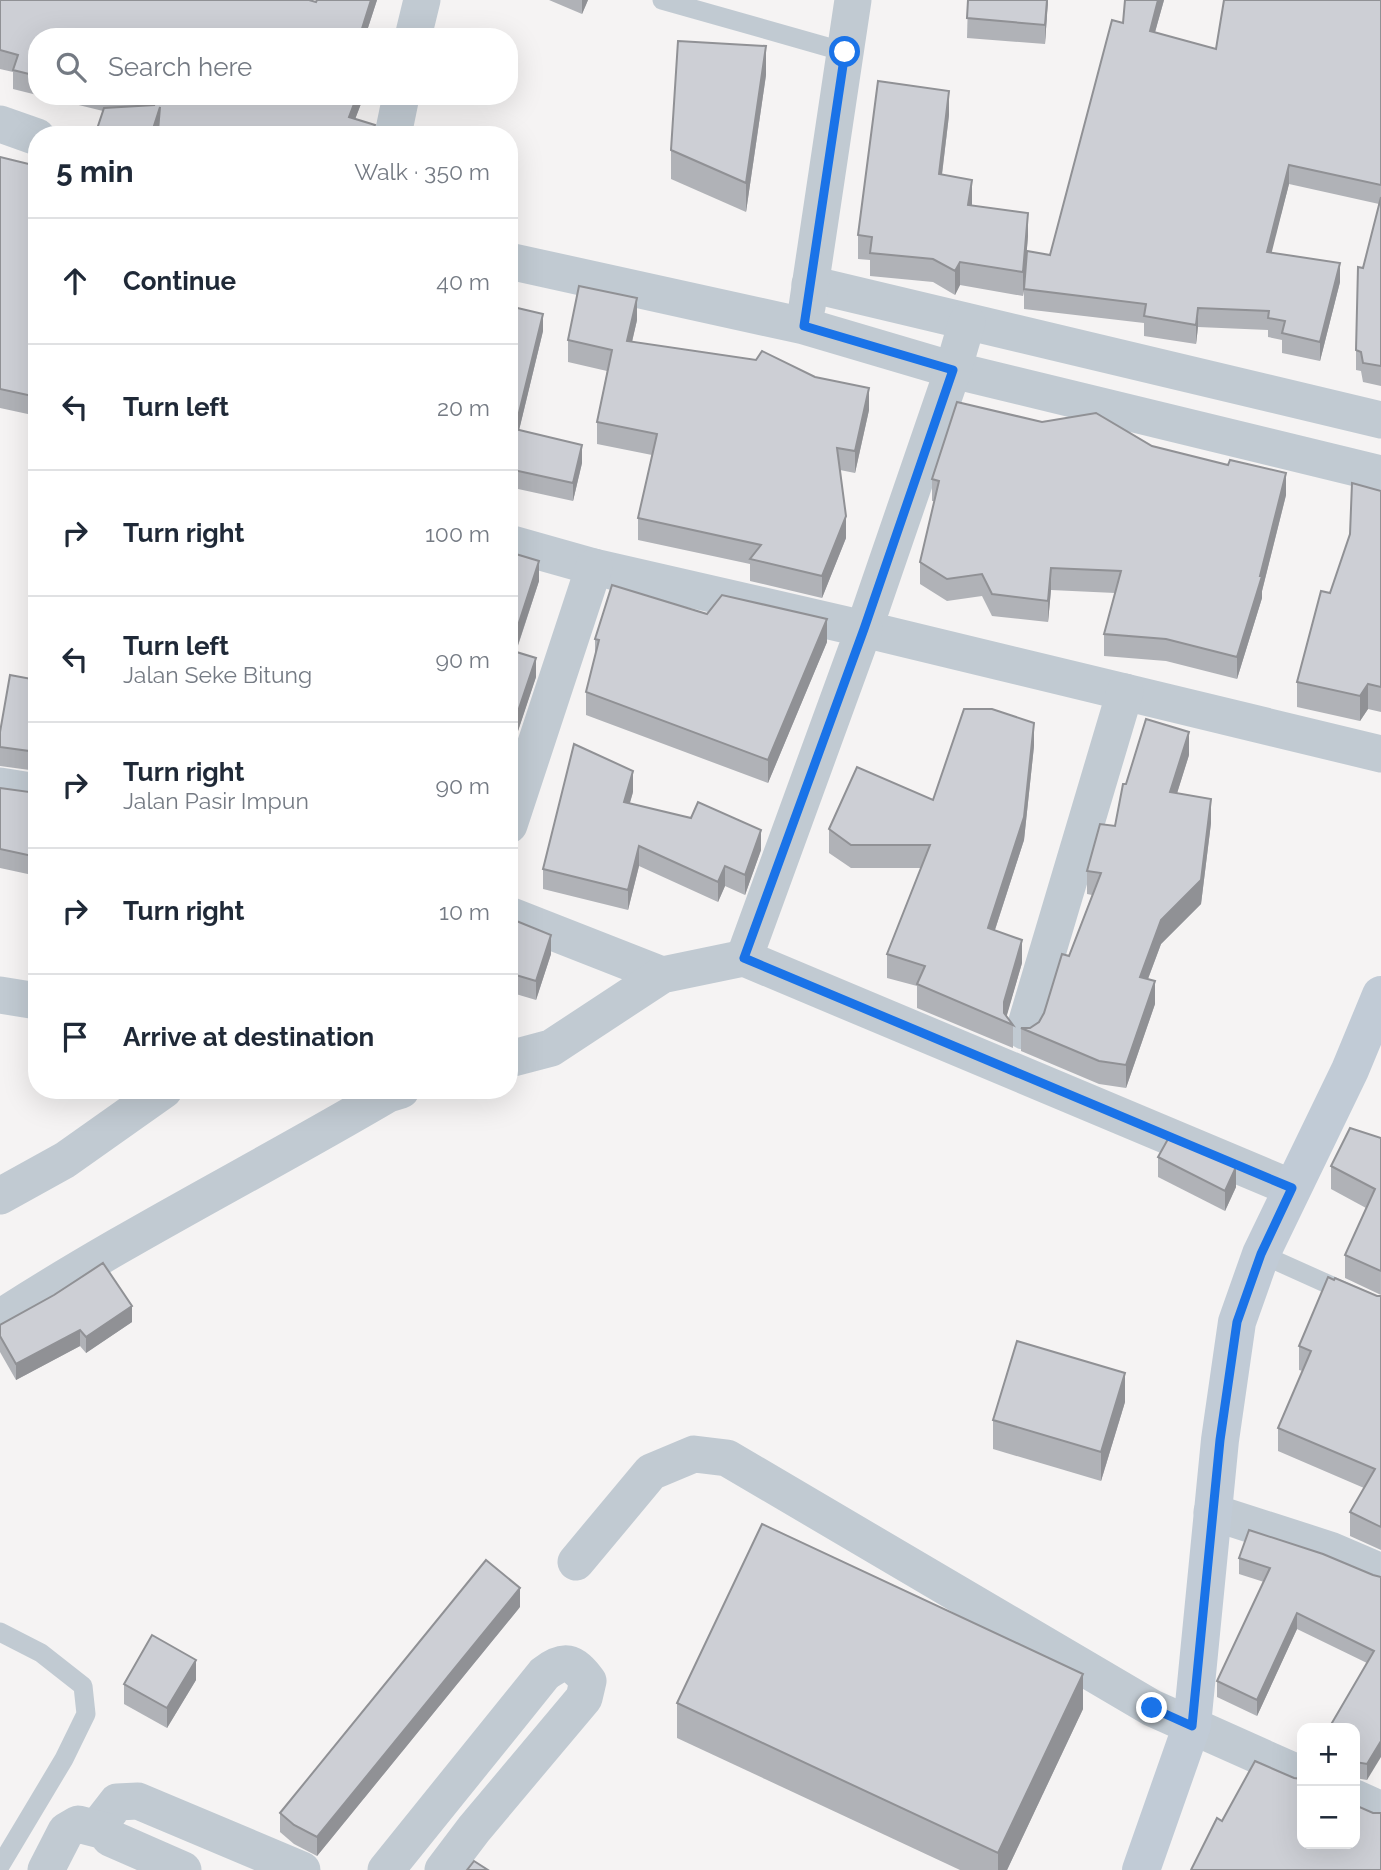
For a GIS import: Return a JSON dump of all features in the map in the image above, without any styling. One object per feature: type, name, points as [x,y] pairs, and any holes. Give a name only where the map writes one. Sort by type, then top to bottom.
[{"type":"street","points":[[804,326],[853,0]]},
{"type":"street","points":[[395,126],[399,105]]},
{"type":"street","points":[[0,124],[28,134]]},
{"type":"street","points":[[518,263],[804,326],[953,370],[1381,473]]},
{"type":"street","points":[[810,284],[1381,420]]},
{"type":"street","points":[[744,958],[864,629],[953,370],[967,321]]},
{"type":"street","points":[[518,546],[594,567],[1381,754]]},
{"type":"street","points":[[518,798],[594,567]]},
{"type":"street","points":[[1024,1031],[1125,692]]},
{"type":"street","points":[[0,786],[28,791]]},
{"type":"street","points":[[518,919],[662,975]]},
{"type":"street","points":[[518,1057],[551,1048],[662,975],[744,958],[1292,1188]]},
{"type":"street","points":[[0,995],[28,1000]]},
{"type":"street","points":[[1141,1870],[1192,1726],[1212,1512],[1237,1322],[1261,1254],[1292,1188],[1332,1132],[1350,1070],[1381,995]]},
{"type":"street","points":[[518,1046],[551,1048]]},
{"type":"street","points":[[0,1196],[65,1160],[151,1099]]},
{"type":"street","points":[[0,1318],[64,1276],[292,1151],[380,1099]]},
{"type":"street","points":[[576,1562],[651,1472],[694,1454],[727,1458],[1152,1708],[1297,1773]]},
{"type":"street","points":[[1212,1512],[1330,1550],[1381,1572]]},
{"type":"street","points":[[386,1870],[544,1674],[556,1665],[568,1663],[579,1668],[588,1681],[584,1698],[443,1870]]},
{"type":"street","points":[[1360,1800],[1381,1810]]},
{"type":"street","points":[[183,1870],[110,1838],[105,1831],[103,1820],[117,1802],[138,1801],[302,1870]]},
{"type":"street","points":[[46,1870],[66,1831],[78,1824],[105,1831]]},
{"type":"lane","points":[[662,0],[845,52]]},
{"type":"lane","points":[[1261,1254],[1381,1308]]},
{"type":"lane","points":[[0,1632],[41,1653],[83,1686],[86,1714],[64,1759],[0,1866]]},
{"type":"building","points":[[0,0],[371,0],[362,28],[28,28],[28,74],[13,70],[18,55],[0,50]]},
{"type":"building","points":[[968,0],[1047,0],[1045,25],[967,18]]},
{"type":"building","points":[[1125,0],[1158,0],[1150,31],[1216,49],[1224,0],[1381,0],[1381,185],[1289,165],[1267,252],[1340,263],[1320,342],[1282,333],[1285,321],[1268,318],[1269,311],[1198,308],[1196,325],[1144,316],[1146,304],[1024,289],[1027,251],[1050,255],[1112,20],[1123,23]]},
{"type":"building","points":[[678,41],[766,46],[746,183],[671,150]]},
{"type":"building","points":[[878,81],[949,91],[939,174],[972,180],[968,205],[1028,213],[1023,272],[960,262],[955,271],[933,259],[870,253],[872,237],[858,235]]},
{"type":"building","points":[[155,105],[354,105],[349,117],[375,125],[158,126],[160,107],[154,126],[98,126],[104,108]]},
{"type":"building","points":[[0,157],[28,164],[28,395],[0,389]]},
{"type":"building","points":[[1381,197],[1381,366],[1363,363],[1361,352],[1356,350],[1358,267],[1363,268]]},
{"type":"building","points":[[579,286],[637,298],[627,341],[756,360],[762,351],[815,377],[869,388],[855,451],[837,448],[846,516],[822,576],[750,559],[761,545],[638,518],[657,434],[597,422],[612,350],[568,340]]},
{"type":"building","points":[[518,308],[543,314],[518,417]]},
{"type":"building","points":[[957,402],[1042,422],[1096,413],[1152,446],[1228,465],[1230,460],[1286,473],[1262,576],[1237,657],[1166,639],[1104,634],[1121,571],[1051,568],[1048,601],[992,594],[982,574],[947,579],[920,562],[939,481],[932,479]]},
{"type":"building","points":[[518,430],[582,445],[573,483],[518,471]]},
{"type":"building","points":[[1352,483],[1381,491],[1381,687],[1368,684],[1360,696],[1297,682],[1321,591],[1330,593],[1350,534]]},
{"type":"building","points":[[518,555],[539,561],[518,625]]},
{"type":"building","points":[[612,585],[707,614],[722,595],[827,619],[768,760],[586,692],[599,640],[595,639]]},
{"type":"building","points":[[518,652],[536,658],[518,711]]},
{"type":"building","points":[[10,675],[28,678],[28,751],[0,747]]},
{"type":"building","points":[[964,709],[992,709],[1034,723],[1024,817],[988,928],[1022,940],[1004,1002],[1004,1013],[1013,1025],[917,984],[925,966],[887,954],[930,845],[851,845],[829,829],[857,767],[933,800]]},
{"type":"building","points":[[1146,719],[1189,732],[1170,792],[1211,799],[1201,880],[1161,920],[1140,977],[1155,981],[1126,1065],[1099,1061],[1021,1028],[1030,1028],[1039,1022],[1062,954],[1069,956],[1101,873],[1087,871],[1100,824],[1115,826],[1123,784],[1126,784]]},
{"type":"building","points":[[574,744],[633,771],[624,802],[691,818],[698,802],[761,830],[745,875],[725,866],[718,882],[639,846],[628,890],[543,869]]},
{"type":"building","points":[[0,788],[28,792],[28,855],[0,849]]},
{"type":"building","points":[[518,922],[551,935],[536,981],[518,976]]},
{"type":"building","points":[[1350,1128],[1381,1138],[1381,1271],[1345,1255],[1375,1189],[1331,1166]]},
{"type":"building","points":[[1168,1139],[1236,1167],[1225,1191],[1158,1157]]},
{"type":"building","points":[[103,1263],[132,1306],[86,1337],[80,1330],[16,1364],[0,1336],[0,1325],[54,1295]]},
{"type":"building","points":[[1328,1277],[1381,1296],[1381,1527],[1350,1512],[1375,1469],[1278,1428],[1311,1351],[1299,1346]]},
{"type":"building","points":[[1017,1341],[1125,1373],[1101,1452],[993,1420]]},
{"type":"building","points":[[762,1524],[1083,1674],[998,1853],[677,1703]]},
{"type":"building","points":[[1249,1530],[1323,1554],[1381,1577],[1381,1741],[1367,1764],[1360,1763],[1360,1723],[1332,1723],[1374,1651],[1297,1613],[1257,1700],[1217,1681],[1270,1568],[1239,1558]]},
{"type":"building","points":[[486,1560],[520,1588],[317,1837],[294,1825],[280,1813]]},
{"type":"building","points":[[152,1635],[196,1660],[167,1708],[124,1684]]},
{"type":"building","points":[[1255,1761],[1297,1778],[1297,1849],[1360,1849],[1360,1807],[1373,1813],[1381,1813],[1381,1870],[1191,1870],[1217,1818],[1222,1821]]},
{"type":"building","points":[[474,1861],[488,1870],[467,1870]]},
{"type":"route","points":[[845,52],[804,326],[953,370],[864,629],[744,958],[1292,1188],[1261,1254],[1237,1322],[1220,1440],[1192,1726],[1152,1708]]}]
